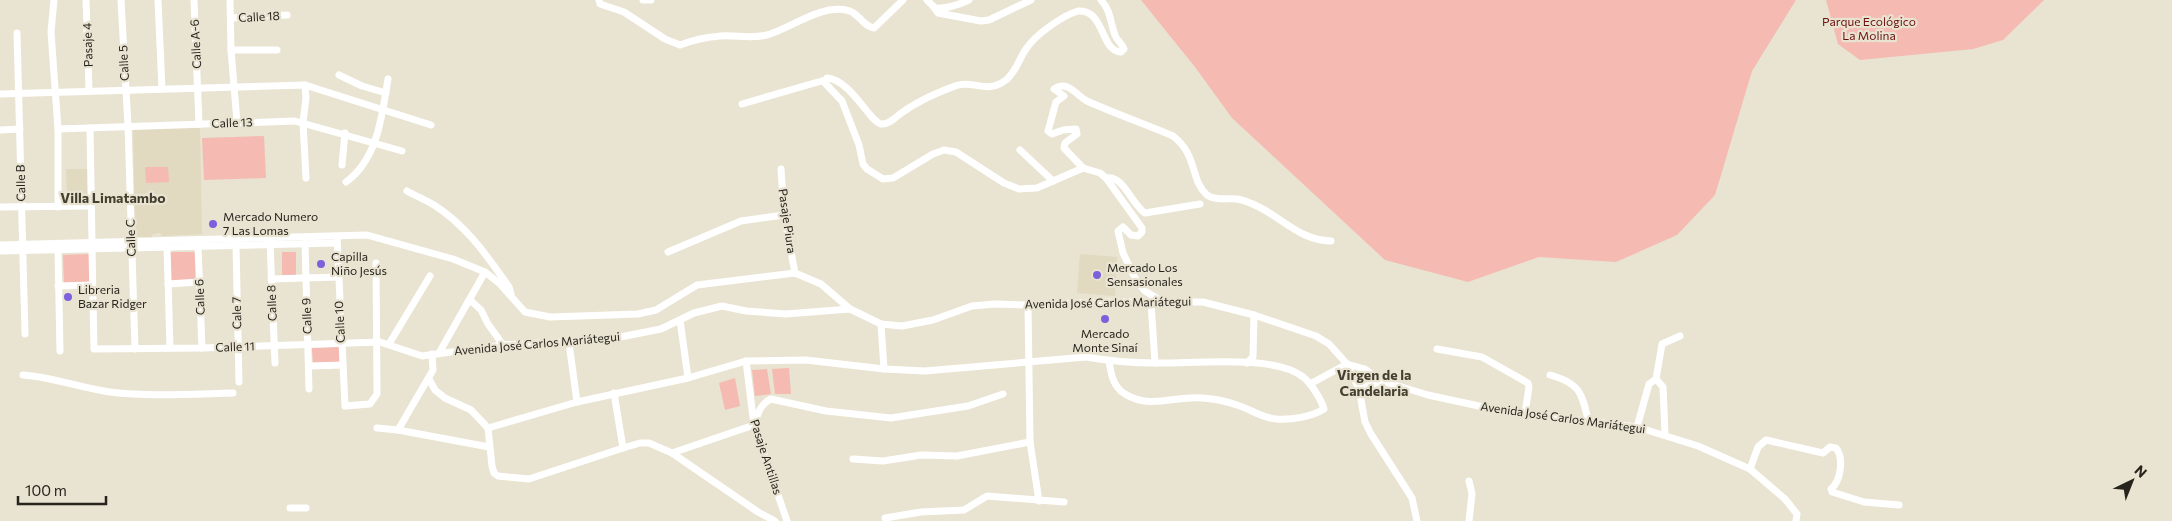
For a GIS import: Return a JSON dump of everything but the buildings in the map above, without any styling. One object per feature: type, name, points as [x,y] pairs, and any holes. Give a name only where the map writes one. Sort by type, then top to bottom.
[{"type":"street","points":[[54,0],[52,32],[58,129],[58,207]]},
{"type":"street","name":"Pasaje 4","points":[[86,0],[89,90]]},
{"type":"street","name":"Calle 5","points":[[122,0],[128,126]]},
{"type":"street","points":[[158,0],[162,89]]},
{"type":"street","name":"Calle A-6","points":[[194,0],[199,124]]},
{"type":"street","points":[[230,0],[231,50],[237,122]]},
{"type":"street","points":[[599,0],[600,4],[624,12],[665,39],[680,44],[691,40],[722,36],[753,38],[780,30],[807,18],[836,10],[853,12],[869,27],[874,28],[903,0]]},
{"type":"street","points":[[643,0],[652,0]]},
{"type":"street","points":[[931,2],[946,8],[969,0]]},
{"type":"street","points":[[931,2],[938,13],[989,20],[1032,0]]},
{"type":"street","points":[[742,104],[830,78],[842,84],[857,97],[874,120],[880,124],[887,123],[910,106],[955,86],[974,85],[985,88],[998,85],[1008,79],[1016,69],[1026,48],[1039,35],[1075,12],[1082,10],[1091,14],[1113,49],[1121,52],[1124,49],[1123,45],[1115,35],[1110,14],[1101,0]]},
{"type":"street","name":"Calle 18","points":[[231,18],[287,15]]},
{"type":"street","name":"Calle B","points":[[18,33],[25,334]]},
{"type":"street","points":[[231,50],[277,50]]},
{"type":"street","points":[[339,75],[362,86],[386,93]]},
{"type":"street","points":[[346,182],[364,164],[374,143],[388,79]]},
{"type":"street","points":[[825,80],[827,86],[842,101],[863,164],[882,179],[893,178],[932,154],[944,150],[956,152],[1004,183],[1019,189],[1037,188],[1083,168]]},
{"type":"street","points":[[0,94],[304,85],[430,125]]},
{"type":"street","points":[[304,85],[306,98],[303,122],[306,178]]},
{"type":"street","points":[[1164,303],[1145,291],[1127,265],[1118,231],[1123,227],[1131,235],[1138,236],[1142,228],[1106,178],[1100,173],[1083,168],[1064,148],[1065,143],[1077,134],[1076,129],[1063,130],[1052,134],[1048,131],[1056,102],[1064,96],[1054,89],[1057,86],[1065,86],[1072,89],[1079,96],[1100,108],[1173,136],[1184,144],[1192,160],[1199,185],[1208,195],[1216,199],[1239,200],[1259,207],[1316,241],[1331,242]]},
{"type":"street","name":"Calle 13","points":[[58,129],[237,122],[303,122],[402,151]]},
{"type":"street","name":"Calle C","points":[[128,126],[135,349]]},
{"type":"street","points":[[58,286],[92,285],[90,128]]},
{"type":"street","points":[[0,130],[20,130]]},
{"type":"street","points":[[342,165],[345,133]]},
{"type":"street","points":[[1020,150],[1053,181]]},
{"type":"street","name":"Pasaje Piura","points":[[781,169],[784,215],[795,273]]},
{"type":"street","points":[[1106,178],[1112,177],[1117,179],[1131,199],[1145,213],[1200,204]]},
{"type":"street","points":[[407,191],[435,206],[482,248],[510,287],[512,297]]},
{"type":"street","points":[[0,207],[91,206]]},
{"type":"street","points":[[668,252],[741,221],[784,215]]},
{"type":"street","points":[[131,245],[167,248],[305,243],[367,235],[453,259],[485,272],[499,283],[525,312],[530,314],[574,317],[638,314],[656,310],[697,285],[795,273],[821,284],[850,309]]},
{"type":"street","points":[[0,251],[23,248],[337,240]]},
{"type":"street","name":"Calle 10","points":[[337,240],[345,406],[370,404],[377,394],[376,342]]},
{"type":"street","name":"Calle 9","points":[[305,243],[310,389]]},
{"type":"street","name":"Calle 8","points":[[270,244],[275,363]]},
{"type":"street","points":[[0,245],[58,250],[92,246]]},
{"type":"street","name":"Cale 7","points":[[236,245],[238,382]]},
{"type":"street","name":"Calle 6","points":[[198,246],[202,348]]},
{"type":"street","points":[[167,248],[170,348]]},
{"type":"street","points":[[58,250],[60,351]]},
{"type":"street","points":[[376,263],[376,342]]},
{"type":"street","points":[[398,430],[429,379],[433,370],[436,353],[470,300],[485,272]]},
{"type":"street","points":[[389,344],[430,276]]},
{"type":"street","points":[[271,279],[338,277]]},
{"type":"street","points":[[168,284],[200,282]]},
{"type":"street","name":"Calle 11","points":[[92,285],[94,349],[308,346],[376,342]]},
{"type":"street","points":[[470,300],[481,310],[488,324],[503,345]]},
{"type":"street","name":"Avenida José Carlos Mariátegui","points":[[376,342],[389,344],[422,356],[503,345],[604,340],[661,329],[694,314],[722,306],[746,311],[786,314],[850,309],[881,324],[902,326],[918,324],[972,306],[995,304],[1203,302],[1254,315],[1316,336],[1329,344],[1347,364],[1365,369],[1382,381],[1428,396],[1502,411],[1637,427],[1698,446],[1750,469],[1785,498],[1798,514],[1796,521]]},
{"type":"street","points":[[1151,303],[1156,363]]},
{"type":"street","points":[[1028,305],[1030,442],[1039,501]]},
{"type":"street","points":[[1247,363],[1252,356],[1254,315]]},
{"type":"street","points":[[680,320],[688,378]]},
{"type":"street","points":[[881,324],[884,369]]},
{"type":"street","points":[[1665,435],[1662,387],[1656,378],[1660,347],[1671,339],[1680,336]]},
{"type":"street","points":[[569,343],[578,402]]},
{"type":"street","points":[[1437,349],[1482,358],[1528,384],[1525,413]]},
{"type":"street","points":[[488,428],[578,402],[688,378],[746,361],[806,360],[884,369],[925,371],[1086,357],[1109,361],[1156,363],[1247,363],[1274,366],[1303,376],[1324,406],[1322,410],[1291,419],[1267,418],[1238,405],[1207,398],[1156,402],[1142,401],[1125,394],[1116,386],[1109,361]]},
{"type":"street","name":"Pasaje Antillas","points":[[746,361],[754,425],[787,521]]},
{"type":"street","points":[[1310,384],[1347,364],[1359,389],[1365,422],[1412,498],[1416,521]]},
{"type":"street","points":[[309,366],[343,365]]},
{"type":"street","points":[[23,375],[45,377],[108,392],[126,394],[233,393]]},
{"type":"street","points":[[1550,375],[1568,380],[1580,392],[1584,400],[1588,420]]},
{"type":"street","points":[[1637,427],[1649,384],[1656,378]]},
{"type":"street","points":[[429,379],[435,390],[445,398],[471,410],[488,428],[489,447],[494,472],[498,476],[529,479],[623,448],[640,443],[649,443],[672,453],[758,512],[776,521]]},
{"type":"street","points":[[1359,389],[1382,381]]},
{"type":"street","points":[[614,393],[623,448]]},
{"type":"street","points":[[672,453],[754,425],[760,407],[764,402],[771,399],[826,411],[891,418],[968,406],[1003,394]]},
{"type":"street","points":[[377,428],[398,430],[489,447]]},
{"type":"street","points":[[1750,469],[1758,446],[1766,440],[1823,453],[1830,447],[1836,448],[1840,456],[1839,478],[1831,489],[1832,492],[1864,502],[1899,505]]},
{"type":"street","points":[[853,459],[883,461],[921,455],[957,456],[1030,442]]},
{"type":"street","points":[[1469,481],[1472,494],[1469,521]]},
{"type":"street","points":[[884,518],[921,512],[964,510],[987,496],[1064,502]]},
{"type":"street","points":[[290,508],[306,508]]},
{"type":"shaded area","points":[[200,128],[202,234],[162,236],[160,233],[153,234],[151,238],[138,237],[135,235],[133,130]]},
{"type":"shaded area","points":[[66,169],[87,169],[88,197],[67,197]]},
{"type":"shaded area","name":"Mercado Los Sensasionales","points":[[1080,254],[1117,257],[1115,296],[1077,293]]},
{"type":"green space","points":[[1141,0],[1796,0],[1752,71],[1715,195],[1677,235],[1616,262],[1539,257],[1468,282],[1385,260],[1232,118],[1195,67]]},
{"type":"green space","name":"Parque Ecológico La Molina","points":[[1826,0],[2044,0],[2003,40],[1973,49],[1860,60],[1838,44]]},
{"type":"green space","points":[[264,136],[266,178],[204,180],[202,138]]},
{"type":"green space","points":[[145,167],[168,167],[169,182],[146,183]]},
{"type":"green space","points":[[170,252],[196,252],[197,280],[171,281]]},
{"type":"green space","points":[[282,252],[296,252],[296,275],[282,275]]},
{"type":"green space","points":[[90,254],[91,284],[64,285],[63,255]]},
{"type":"green space","points":[[339,347],[340,362],[313,363],[312,348]]},
{"type":"green space","points":[[789,368],[791,394],[775,394],[772,369]]},
{"type":"green space","points":[[767,369],[771,394],[755,396],[752,370]]},
{"type":"green space","points":[[735,378],[740,406],[725,410],[719,383]]},
{"type":"place","name":"Mercado Numero 7 Las Lomas","points":[[213,224]]},
{"type":"place","name":"Capilla Niño Jesús","points":[[321,264]]},
{"type":"place","name":"Mercado Los Sensasionales","points":[[1097,275]]},
{"type":"place","name":"Libreria Bazar Ridger","points":[[68,297]]},
{"type":"place","name":"Mercado Monte Sinaí","points":[[1105,319]]},
{"type":"district","name":"Villa Limatambo","points":[[113,198]]},
{"type":"district","name":"Virgen de la Candelaria","points":[[1374,384]]}]
